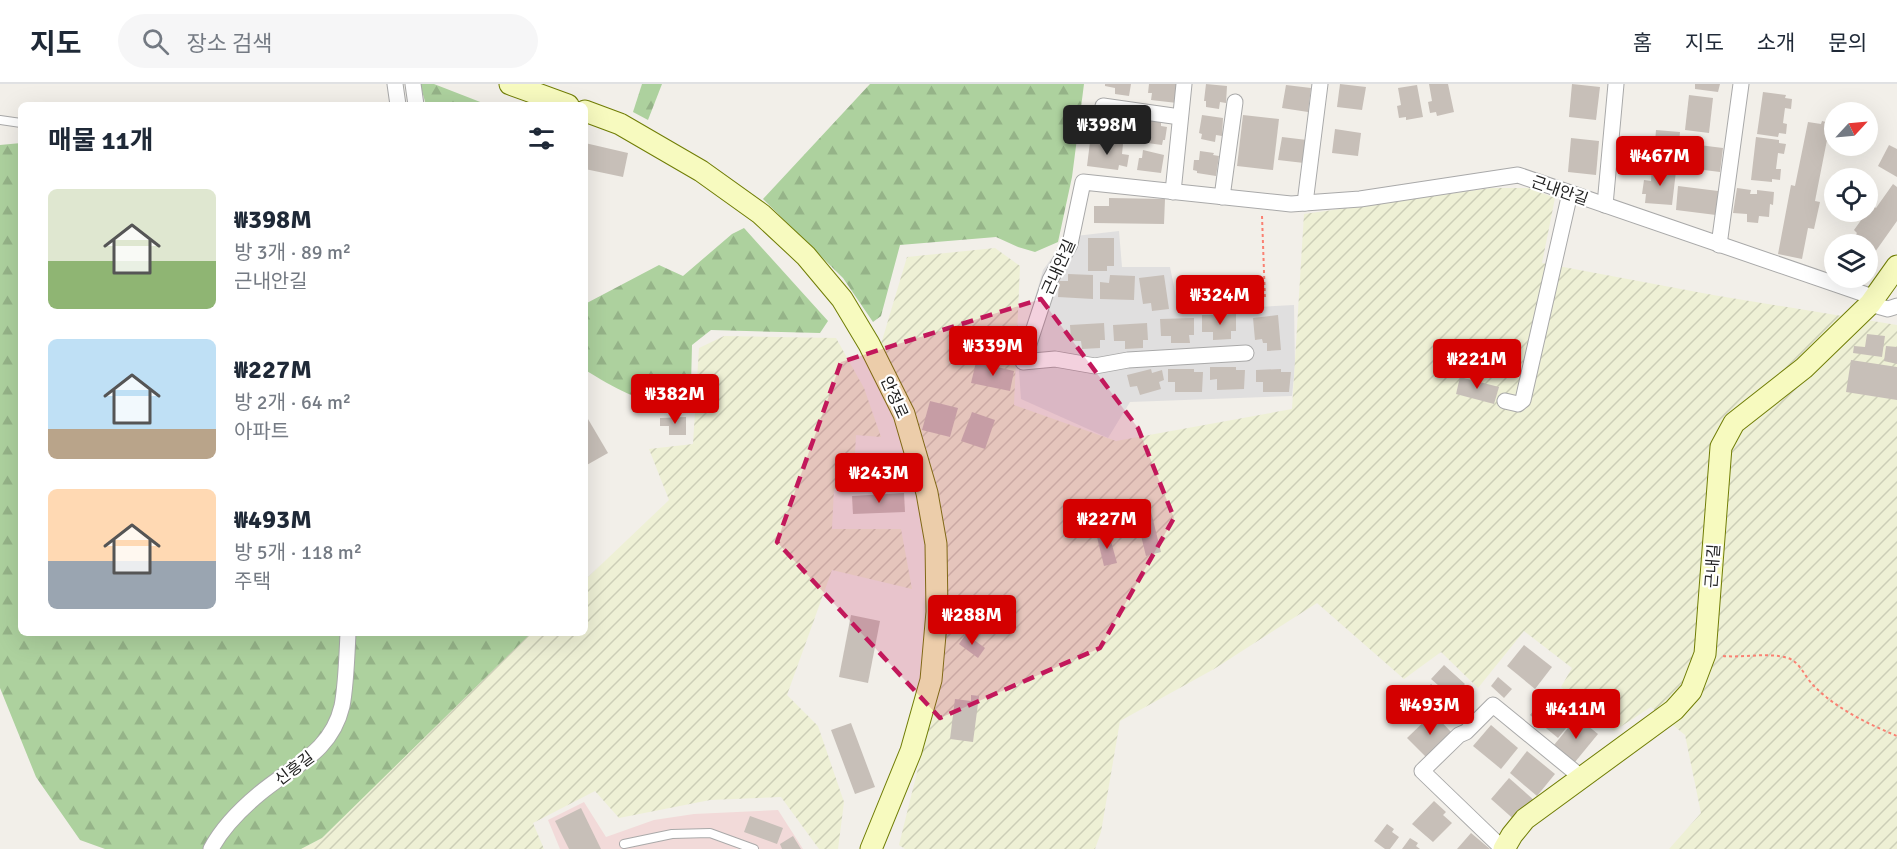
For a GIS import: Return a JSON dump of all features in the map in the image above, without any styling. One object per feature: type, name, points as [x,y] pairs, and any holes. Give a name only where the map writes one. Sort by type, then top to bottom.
[{"type":"street","points":[[395,84],[398,102]]},
{"type":"street","points":[[412,84],[415,102]]},
{"type":"street","points":[[510,84],[560,102]]},
{"type":"street","points":[[1173,192],[1184,84]]},
{"type":"street","points":[[1305,203],[1320,84]]},
{"type":"street","points":[[1605,206],[1616,84]]},
{"type":"street","points":[[1719,245],[1741,84]]},
{"type":"street","points":[[1222,197],[1235,102]]},
{"type":"street","points":[[1104,106],[1180,117]]},
{"type":"street","name":"안정로","points":[[588,112],[621,124],[701,171],[761,214],[806,256],[847,308],[869,344],[904,414],[927,493],[936,544],[937,612],[931,680],[911,751],[871,849]]},
{"type":"street","name":"근내안길","points":[[1246,354],[1128,360],[1095,366],[1055,359],[1023,362],[1050,280],[1070,244],[1083,182],[1291,204],[1360,199],[1518,175],[1885,306]]},
{"type":"street","points":[[1505,401],[1518,404],[1522,400],[1570,193]]},
{"type":"street","name":"근내길","points":[[1504,849],[1525,819],[1674,710],[1691,691],[1706,654],[1721,447],[1726,434],[1745,413],[1885,306],[1897,267]]},
{"type":"street","name":"신흥길","points":[[211,849],[219,835],[258,794],[316,753],[331,732],[342,706],[348,636]]},
{"type":"street","points":[[1504,849],[1422,771],[1460,735],[1466,732],[1493,705],[1581,777]]},
{"type":"lane","points":[[0,120],[18,123]]},
{"type":"lane","points":[[624,844],[672,834],[710,833],[754,849]]},
{"type":"path","points":[[1264,201],[1262,219],[1265,300]]},
{"type":"path","points":[[1706,654],[1739,658],[1769,655],[1791,659],[1803,670],[1812,684],[1833,702],[1897,736]]},
{"type":"highlighted area","points":[[1041,299],[1138,428],[1174,518],[1100,648],[940,718],[777,542],[841,362]]},
{"type":"shaded area","points":[[1119,231],[1122,267],[1170,267],[1179,311],[1294,305],[1295,366],[1292,396],[1130,402],[1108,438],[1021,399],[1018,357],[1043,270],[1067,237]]},
{"type":"shaded area","points":[[584,802],[606,837],[654,820],[694,814],[778,810],[803,849],[560,849],[548,820]]},
{"type":"green space","points":[[420,84],[434,84],[480,102],[425,102]]},
{"type":"green space","points":[[642,84],[662,84],[648,120],[633,112]]},
{"type":"green space","points":[[870,84],[1084,84],[1072,177],[1058,242],[1035,252],[996,237],[900,245],[881,316],[873,322],[843,278],[763,199]]},
{"type":"green space","points":[[18,143],[18,636],[528,636],[322,838],[301,849],[105,849],[80,840],[36,777],[0,688],[0,145]]},
{"type":"green space","points":[[1491,188],[1529,188],[1555,198],[1542,263],[1713,295],[1897,325],[1897,849],[1669,849],[1701,813],[1685,735],[1651,707],[1614,731],[1561,687],[1572,668],[1524,631],[1478,688],[1441,652],[1404,679],[1317,603],[1214,669],[1120,721],[1101,832],[1095,849],[905,849],[899,845],[945,659],[926,445],[881,344],[907,257],[995,248],[1020,266],[1014,405],[1116,441],[1292,409],[1304,214]]},
{"type":"green space","points":[[744,228],[828,321],[820,333],[711,330],[692,345],[691,385],[673,406],[638,398],[588,372],[588,302],[659,265],[683,276],[732,234]]},
{"type":"green space","points":[[724,336],[836,338],[864,388],[881,437],[856,435],[853,488],[834,489],[832,529],[901,529],[912,589],[832,570],[787,695],[818,726],[844,802],[838,849],[819,849],[781,797],[710,800],[619,818],[595,791],[533,823],[544,849],[301,849],[322,838],[527,636],[588,636],[588,577],[669,500],[649,449],[693,444],[699,348]]},
{"type":"building","points":[[1105,84],[1131,84],[1129,96],[1115,94],[1115,88],[1105,86]]},
{"type":"building","points":[[1149,84],[1179,84],[1177,103],[1151,100],[1152,93],[1148,93]]},
{"type":"building","points":[[1206,84],[1227,86],[1226,103],[1220,102],[1219,109],[1206,107],[1206,101],[1204,101]]},
{"type":"building","points":[[1340,84],[1366,87],[1362,110],[1337,107]]},
{"type":"building","points":[[1429,84],[1448,84],[1454,112],[1437,116],[1436,112],[1430,113],[1428,102],[1432,101]]},
{"type":"building","points":[[1572,84],[1600,87],[1596,120],[1569,117]]},
{"type":"building","points":[[1695,84],[1720,84],[1718,92],[1695,89]]},
{"type":"building","points":[[1286,85],[1311,88],[1308,112],[1282,108]]},
{"type":"building","points":[[1417,85],[1423,117],[1406,120],[1406,117],[1399,118],[1397,106],[1401,105],[1398,88]]},
{"type":"building","points":[[1763,92],[1786,95],[1785,98],[1792,99],[1791,109],[1785,108],[1783,123],[1787,124],[1786,134],[1779,133],[1778,137],[1757,134]]},
{"type":"building","points":[[1689,95],[1713,98],[1709,133],[1685,130]]},
{"type":"building","points":[[1115,113],[1128,115],[1124,141],[1097,137],[1100,117],[1114,119]]},
{"type":"building","points":[[1202,115],[1223,118],[1222,136],[1216,135],[1215,142],[1201,139],[1202,134],[1199,133]]},
{"type":"building","points":[[1243,115],[1279,119],[1273,170],[1237,166]]},
{"type":"building","points":[[1149,118],[1161,120],[1161,126],[1167,127],[1162,145],[1140,142],[1142,123],[1148,124]]},
{"type":"building","points":[[1808,122],[1821,124],[1824,122],[1824,155],[1815,201],[1820,202],[1814,229],[1808,228],[1802,259],[1778,254],[1791,185],[1795,186]]},
{"type":"building","points":[[1335,129],[1361,133],[1358,156],[1332,153]]},
{"type":"building","points":[[1656,130],[1680,132],[1677,167],[1650,164],[1651,156],[1647,155],[1648,142],[1655,142]]},
{"type":"building","points":[[1282,137],[1307,140],[1304,163],[1278,160]]},
{"type":"building","points":[[1756,137],[1779,140],[1779,143],[1786,144],[1784,154],[1778,153],[1776,169],[1781,169],[1780,180],[1772,179],[1772,182],[1751,180]]},
{"type":"building","points":[[1571,138],[1599,141],[1596,175],[1568,172]]},
{"type":"building","points":[[1102,141],[1123,144],[1122,154],[1129,155],[1127,167],[1119,165],[1118,170],[1087,166],[1090,142],[1102,144]]},
{"type":"building","points":[[1683,143],[1723,148],[1720,172],[1680,167]]},
{"type":"building","points":[[588,144],[628,153],[623,177],[588,170]]},
{"type":"building","points":[[1889,145],[1897,149],[1897,177],[1878,166]]},
{"type":"building","points":[[1143,150],[1164,155],[1161,173],[1137,170]]},
{"type":"building","points":[[1200,151],[1219,156],[1216,176],[1197,173],[1193,170],[1194,160],[1199,160]]},
{"type":"building","points":[[1652,168],[1676,171],[1672,205],[1645,203],[1646,194],[1642,194],[1644,180],[1651,181]]},
{"type":"building","points":[[1893,184],[1897,187],[1897,221],[1878,248],[1878,234],[1856,234],[1854,230],[1860,222],[1878,222],[1878,205]]},
{"type":"building","points":[[1678,186],[1718,191],[1716,215],[1676,210]]},
{"type":"building","points":[[1737,188],[1751,190],[1750,194],[1757,194],[1757,190],[1774,192],[1769,217],[1759,216],[1758,223],[1747,222],[1747,214],[1733,213]]},
{"type":"building","points":[[1109,198],[1165,199],[1164,224],[1094,223],[1094,206],[1109,206]]},
{"type":"building","points":[[1088,238],[1114,238],[1114,266],[1107,266],[1107,271],[1088,271]]},
{"type":"building","points":[[1068,274],[1093,275],[1093,299],[1058,297],[1059,281],[1068,281]]},
{"type":"building","points":[[1110,275],[1135,276],[1134,300],[1100,299],[1100,282],[1109,283]]},
{"type":"building","points":[[1164,275],[1169,309],[1152,311],[1151,303],[1143,304],[1139,278]]},
{"type":"building","points":[[1236,314],[1236,331],[1231,331],[1231,339],[1213,340],[1213,332],[1202,332],[1202,315]]},
{"type":"building","points":[[1278,315],[1281,350],[1267,351],[1267,343],[1263,343],[1262,339],[1255,340],[1253,318]]},
{"type":"building","points":[[1194,318],[1194,335],[1189,335],[1190,343],[1171,343],[1171,336],[1161,336],[1160,319]]},
{"type":"building","points":[[1104,323],[1105,340],[1100,340],[1100,348],[1082,349],[1081,341],[1071,341],[1070,325]]},
{"type":"building","points":[[1147,323],[1148,340],[1143,340],[1143,348],[1125,349],[1125,341],[1114,341],[1113,325]]},
{"type":"building","points":[[1867,334],[1885,336],[1882,357],[1853,353],[1854,346],[1865,347]]},
{"type":"building","points":[[1886,346],[1897,347],[1897,364],[1884,361]]},
{"type":"building","points":[[1851,360],[1897,367],[1897,400],[1846,392]]},
{"type":"building","points":[[976,362],[1014,371],[1010,391],[971,383]]},
{"type":"building","points":[[1210,367],[1236,367],[1236,370],[1245,370],[1244,389],[1217,390],[1217,379],[1210,380]]},
{"type":"building","points":[[1151,369],[1152,373],[1162,370],[1164,380],[1159,382],[1161,389],[1140,395],[1137,386],[1130,387],[1127,375]]},
{"type":"building","points":[[1168,369],[1194,369],[1194,372],[1203,372],[1202,392],[1175,392],[1175,382],[1168,382]]},
{"type":"building","points":[[1281,369],[1281,372],[1291,372],[1289,392],[1263,392],[1263,382],[1256,382],[1256,370]]},
{"type":"building","points":[[1460,377],[1499,387],[1494,404],[1456,394]]},
{"type":"building","points":[[930,401],[958,408],[950,437],[922,430]]},
{"type":"building","points":[[972,412],[995,420],[985,449],[961,441]]},
{"type":"building","points":[[686,417],[686,435],[669,435],[669,426],[660,426],[660,418]]},
{"type":"building","points":[[588,419],[608,453],[588,464]]},
{"type":"building","points":[[904,493],[905,512],[853,514],[852,496]]},
{"type":"building","points":[[1148,500],[1161,552],[1146,556],[1133,503]]},
{"type":"building","points":[[1109,534],[1117,563],[1104,566],[1097,537]]},
{"type":"building","points":[[851,615],[880,621],[868,683],[839,677]]},
{"type":"building","points":[[966,634],[985,648],[978,658],[959,644]]},
{"type":"building","points":[[1524,645],[1552,667],[1535,689],[1507,666]]},
{"type":"building","points":[[1444,665],[1465,684],[1458,691],[1453,686],[1447,693],[1431,679]]},
{"type":"building","points":[[1498,677],[1512,689],[1504,698],[1491,686]]},
{"type":"building","points":[[1431,684],[1452,703],[1445,710],[1440,706],[1434,712],[1418,698]]},
{"type":"building","points":[[1547,694],[1575,717],[1558,738],[1530,715]]},
{"type":"building","points":[[971,695],[979,696],[973,742],[950,739],[955,699],[971,701]]},
{"type":"building","points":[[1433,713],[1452,733],[1427,758],[1407,738]]},
{"type":"building","points":[[1577,717],[1598,734],[1575,762],[1554,745]]},
{"type":"building","points":[[851,723],[875,787],[855,794],[831,730]]},
{"type":"building","points":[[1491,725],[1518,748],[1501,769],[1473,746]]},
{"type":"building","points":[[1527,751],[1555,774],[1537,796],[1510,773]]},
{"type":"building","points":[[1509,778],[1536,802],[1518,823],[1491,799]]},
{"type":"building","points":[[1434,801],[1446,812],[1443,815],[1452,823],[1433,842],[1412,824]]},
{"type":"building","points":[[581,808],[601,849],[569,849],[555,821]]},
{"type":"building","points":[[750,816],[783,828],[777,844],[744,832]]},
{"type":"building","points":[[1387,824],[1399,837],[1390,849],[1385,849],[1374,841]]},
{"type":"building","points":[[1471,833],[1490,849],[1457,849]]},
{"type":"building","points":[[793,836],[801,849],[782,849],[780,844]]},
{"type":"building","points":[[1410,838],[1418,843],[1416,846],[1420,849],[1402,849]]}]
